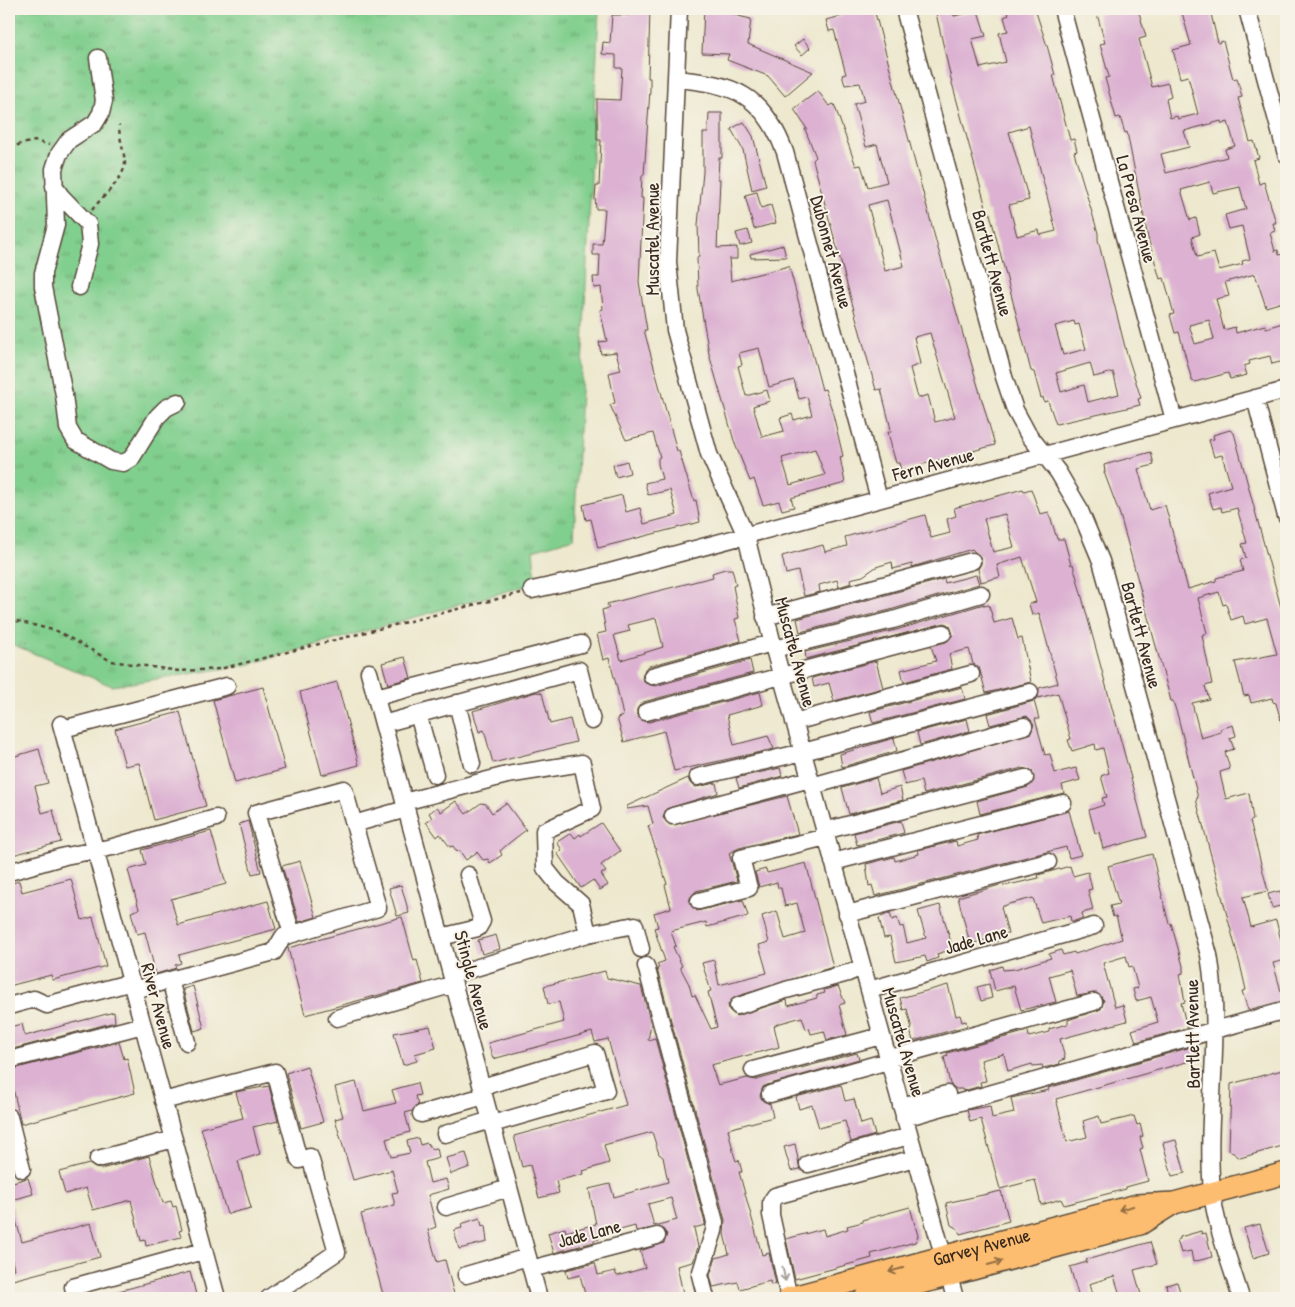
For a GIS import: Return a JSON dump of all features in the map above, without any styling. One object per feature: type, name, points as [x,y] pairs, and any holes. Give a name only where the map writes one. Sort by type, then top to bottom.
[{"type":"main road","name":"Garvey Avenue","points":[[871,1298],[946,1267],[1137,1205],[1174,1203],[1286,1173]]},
{"type":"main road","name":"Garvey Avenue","points":[[789,1298],[946,1267]]},
{"type":"street","name":"Muscatel Avenue","points":[[679,9],[668,262],[675,330],[709,454],[746,536],[765,617],[954,1298]]},
{"type":"street","name":"Bartlett Avenue","points":[[904,9],[1004,377],[1015,410],[1044,455],[1058,472],[1078,506],[1101,561],[1209,955],[1214,982],[1215,1029],[1211,1156],[1212,1193],[1241,1298]]},
{"type":"street","name":"La Presa Avenue","points":[[1062,9],[1174,420]]},
{"type":"street","points":[[1247,9],[1286,154]]},
{"type":"street","points":[[98,58],[104,101],[101,113],[95,123],[69,140],[59,154],[54,169],[53,183],[56,225],[43,273],[43,287],[64,395],[68,428],[75,440],[111,461],[123,463],[131,458],[166,408],[178,402]]},
{"type":"street","name":"Dubonnet Avenue","points":[[676,79],[710,82],[734,90],[752,100],[765,113],[776,130],[785,152],[879,499]]},
{"type":"street","points":[[53,183],[61,196],[88,224],[90,244],[79,286]]},
{"type":"street","name":"Fern Avenue","points":[[532,590],[591,577],[746,536],[1286,390]]},
{"type":"street","points":[[1255,398],[1286,516]]},
{"type":"street","points":[[765,617],[972,561]]},
{"type":"street","points":[[652,676],[773,646],[894,620],[980,594]]},
{"type":"street","points":[[646,712],[782,678],[943,633]]},
{"type":"street","points":[[376,697],[580,644]]},
{"type":"street","points":[[383,724],[579,670],[592,721]]},
{"type":"street","name":"Stingle Avenue","points":[[369,672],[539,1298]]},
{"type":"street","points":[[794,722],[971,674]]},
{"type":"street","name":"River Avenue","points":[[217,1298],[62,726],[228,686]]},
{"type":"street","points":[[698,777],[802,752],[1030,692]]},
{"type":"street","points":[[457,703],[472,764]]},
{"type":"street","points":[[418,714],[435,775]]},
{"type":"street","points":[[673,816],[811,783],[1024,726]]},
{"type":"street","points":[[354,824],[405,805],[507,775],[582,763],[592,809],[544,831],[545,868],[557,884],[581,904],[588,934]]},
{"type":"street","points":[[699,901],[749,888],[741,858],[1025,778]]},
{"type":"street","points":[[9,1006],[34,999],[47,1005],[170,980],[274,952],[283,937],[378,908],[344,789],[256,813],[292,934]]},
{"type":"street","points":[[833,862],[1063,802]]},
{"type":"street","points":[[9,872],[96,849],[113,847],[216,818]]},
{"type":"street","points":[[848,914],[1048,862]]},
{"type":"street","points":[[442,937],[478,928],[482,922],[468,875]]},
{"type":"street","points":[[337,1018],[588,934],[634,925],[641,948]]},
{"type":"street","name":"Jade Lane","points":[[868,990],[1094,926]]},
{"type":"street","points":[[646,966],[715,1222],[700,1275],[706,1298]]},
{"type":"street","points":[[738,1006],[786,990],[848,973],[862,967]]},
{"type":"street","points":[[170,980],[187,1042]]},
{"type":"street","points":[[770,1094],[1094,1002]]},
{"type":"street","points":[[902,1112],[1286,1010]]},
{"type":"street","points":[[9,1060],[143,1025]]},
{"type":"street","points":[[753,1070],[881,1036]]},
{"type":"street","points":[[421,1114],[594,1053],[606,1091],[446,1134]]},
{"type":"street","points":[[902,1112],[1050,1067]]},
{"type":"street","points":[[163,1101],[275,1072],[299,1160],[310,1157],[337,1252],[269,1298]]},
{"type":"street","points":[[9,1117],[22,1169]]},
{"type":"street","points":[[808,1164],[909,1136]]},
{"type":"street","points":[[98,1159],[174,1139]]},
{"type":"street","points":[[789,1298],[771,1215],[771,1202],[775,1196],[915,1158]]},
{"type":"street","points":[[446,1207],[509,1188]]},
{"type":"street","name":"Jade Lane","points":[[466,1274],[529,1263],[657,1236]]},
{"type":"street","points":[[77,1298],[73,1287],[203,1251]]},
{"type":"path","points":[[88,224],[91,211],[120,178],[125,166],[119,137],[119,124]]},
{"type":"path","points":[[9,147],[35,141],[48,144],[59,154]]},
{"type":"path","points":[[9,619],[57,631],[112,661],[179,671],[220,669],[532,590]]},
{"type":"green space","points":[[9,9],[599,9],[574,538],[533,550],[536,583],[246,665],[112,686],[9,643]]},
{"type":"building","points":[[630,9],[650,9],[648,78],[650,78],[650,90],[644,175],[642,175],[641,198],[643,198],[639,282],[647,330],[644,330],[677,451],[679,451],[694,501],[696,500],[700,522],[598,548],[591,519],[586,520],[583,505],[622,495],[626,512],[640,508],[644,524],[677,515],[670,490],[648,495],[645,483],[662,479],[658,464],[658,458],[660,457],[653,433],[626,440],[610,405],[615,403],[609,373],[621,370],[616,352],[601,354],[599,342],[607,341],[600,310],[603,309],[601,287],[594,288],[593,277],[599,277],[600,255],[593,255],[593,244],[602,244],[605,209],[596,209],[595,198],[596,186],[599,186],[601,140],[597,140],[597,99],[620,100],[622,68],[616,68],[616,55],[602,54],[603,42],[610,43],[612,15],[629,15]]},
{"type":"building","points":[[704,9],[734,9],[734,15],[751,19],[748,44],[813,72],[785,96],[768,76],[727,60],[729,54],[702,53]]},
{"type":"building","points":[[840,9],[874,9],[937,245],[995,445],[901,470],[899,463],[896,463],[892,449],[888,432],[891,432],[890,425],[881,389],[876,390],[823,197],[813,160],[816,157],[805,129],[807,129],[794,109],[818,91],[829,106],[834,104],[856,166],[861,165],[868,187],[887,182],[877,144],[866,147],[854,104],[865,101],[860,83],[845,85],[842,75],[846,74],[834,30],[829,31],[826,20],[842,16]],"holes":[[[887,200],[904,266],[885,271],[868,205]],[[930,333],[955,417],[935,422],[928,395],[918,398],[910,368],[920,364],[914,337]]]},
{"type":"building","points":[[935,9],[952,9],[954,16],[978,11],[986,36],[972,39],[980,68],[1006,62],[999,33],[1008,31],[1004,17],[1009,15],[1007,9],[1035,9],[1055,75],[1053,75],[1070,140],[1074,139],[1077,151],[1074,152],[1098,233],[1098,240],[1126,351],[1141,398],[1138,399],[1140,405],[1056,424],[1048,401],[1044,402],[1043,397],[1041,398],[1034,372],[1031,371],[989,210],[987,211],[952,83]],"holes":[[[1029,126],[1056,231],[1040,235],[1039,230],[1017,236],[1009,205],[1029,200],[1009,132]],[[1074,321],[1075,325],[1079,324],[1086,349],[1063,355],[1055,326]],[[1090,363],[1094,377],[1113,372],[1119,394],[1088,402],[1084,385],[1061,392],[1056,373]]]},
{"type":"building","points":[[1118,9],[1138,9],[1146,37],[1139,39],[1152,87],[1168,83],[1171,97],[1166,99],[1170,118],[1177,116],[1178,119],[1198,114],[1188,76],[1180,78],[1173,50],[1191,45],[1181,9],[1205,9],[1207,15],[1211,14],[1218,43],[1223,41],[1233,79],[1237,78],[1242,97],[1238,98],[1250,142],[1254,141],[1259,158],[1253,160],[1259,184],[1264,182],[1276,223],[1273,223],[1275,231],[1270,233],[1275,251],[1278,250],[1279,255],[1283,254],[1286,265],[1286,301],[1266,307],[1255,274],[1225,282],[1229,296],[1216,299],[1224,330],[1235,327],[1236,333],[1265,325],[1266,328],[1286,322],[1286,359],[1284,361],[1272,364],[1270,356],[1249,361],[1250,364],[1244,366],[1247,375],[1230,379],[1228,373],[1195,382],[1192,381],[1179,332],[1175,333],[1170,315],[1174,314],[1164,278],[1160,279],[1148,238],[1127,132],[1125,133],[1120,117],[1116,118],[1105,78],[1109,77],[1100,44],[1105,43],[1097,14]],"holes":[[[1221,121],[1222,124],[1228,122],[1235,146],[1225,149],[1227,157],[1166,173],[1161,154],[1189,147],[1184,131]],[[1210,182],[1213,193],[1240,187],[1246,209],[1225,215],[1229,229],[1242,226],[1250,259],[1242,261],[1243,264],[1219,270],[1214,253],[1197,257],[1192,237],[1200,234],[1196,218],[1190,220],[1181,190]],[[1209,320],[1214,339],[1195,344],[1189,325]]]},
{"type":"building","points":[[803,39],[810,48],[802,55],[794,46]]},
{"type":"building","points":[[709,113],[722,113],[722,158],[719,158],[717,248],[737,247],[737,259],[729,259],[731,281],[789,266],[822,390],[825,389],[832,410],[843,456],[840,457],[845,483],[791,498],[794,507],[782,510],[779,501],[763,505],[754,479],[750,481],[735,444],[709,354],[698,289],[697,257],[699,256],[698,225],[703,172],[703,133],[708,133]],"holes":[[[759,348],[769,387],[794,380],[799,399],[807,397],[812,415],[794,420],[792,414],[780,418],[784,431],[762,437],[753,406],[770,401],[767,390],[746,396],[738,366],[742,365],[739,353]],[[815,449],[825,475],[790,485],[782,458]]]},
{"type":"building","points":[[744,122],[753,136],[766,186],[752,190],[743,150],[731,129]]},
{"type":"building","points":[[757,192],[761,208],[771,205],[776,223],[754,229],[745,195]]},
{"type":"building","points":[[748,230],[752,243],[740,246],[736,233]]},
{"type":"building","points":[[783,245],[786,257],[751,258],[750,254]]},
{"type":"building","points":[[1230,430],[1234,433],[1286,626],[1286,727],[1283,728],[1276,703],[1273,702],[1272,698],[1251,703],[1249,695],[1244,696],[1235,662],[1277,654],[1267,618],[1245,624],[1243,616],[1231,620],[1226,604],[1223,605],[1219,592],[1198,598],[1207,633],[1202,635],[1212,684],[1205,686],[1209,699],[1192,703],[1201,738],[1221,732],[1220,729],[1233,725],[1236,736],[1230,738],[1234,749],[1225,752],[1230,769],[1220,772],[1221,778],[1226,799],[1249,793],[1253,820],[1250,821],[1268,891],[1243,897],[1251,927],[1276,920],[1283,949],[1286,948],[1286,960],[1273,963],[1281,991],[1286,991],[1286,1000],[1248,1010],[1242,991],[1246,990],[1241,968],[1196,799],[1198,798],[1178,717],[1173,701],[1171,701],[1120,515],[1104,472],[1104,465],[1151,452],[1154,465],[1138,469],[1150,510],[1165,505],[1188,589],[1216,581],[1216,578],[1243,571],[1240,560],[1246,558],[1242,544],[1247,543],[1237,508],[1222,512],[1221,507],[1213,509],[1208,493],[1231,486],[1222,455],[1214,457],[1209,440],[1214,439],[1213,435]]},
{"type":"building","points":[[627,461],[630,473],[616,477],[613,465]]},
{"type":"building","points":[[1023,489],[1024,491],[1031,489],[1040,514],[1049,512],[1057,539],[1064,539],[1071,565],[1073,564],[1147,837],[1103,849],[1099,832],[1095,833],[1089,810],[1104,805],[1102,798],[1107,797],[1101,776],[1109,773],[1103,748],[1096,750],[1095,744],[1072,751],[1068,740],[1071,739],[1058,693],[1038,698],[1039,688],[1058,683],[1039,613],[1032,615],[1029,604],[1036,602],[1022,557],[997,565],[1000,577],[981,582],[978,569],[981,564],[981,558],[972,549],[912,567],[912,564],[893,569],[892,562],[876,567],[863,576],[850,579],[851,583],[839,587],[837,580],[819,585],[820,592],[804,596],[798,571],[786,574],[782,556],[823,545],[825,552],[847,546],[845,537],[925,515],[931,538],[950,533],[947,519],[956,516],[954,508]],"holes":[[[1005,514],[1014,547],[993,552],[984,519]]]},
{"type":"building","points":[[732,569],[736,585],[733,586],[739,618],[735,619],[741,641],[649,666],[645,669],[642,678],[645,683],[655,686],[750,660],[753,673],[643,702],[637,709],[637,715],[643,721],[649,722],[760,692],[763,705],[727,715],[734,745],[768,736],[774,749],[674,771],[664,731],[624,742],[617,718],[623,716],[617,688],[609,658],[603,660],[597,634],[606,632],[602,610],[609,608],[607,604],[713,577],[712,573]],"holes":[[[656,618],[663,647],[621,660],[614,635],[630,631],[628,625]]]},
{"type":"building","points":[[976,575],[979,584],[890,610],[800,632],[797,619],[944,579],[945,583]]},
{"type":"building","points":[[984,604],[984,606],[989,605],[994,623],[1012,618],[1018,639],[1022,638],[1031,682],[986,693],[979,667],[973,664],[969,649],[949,654],[952,669],[904,682],[901,670],[936,661],[931,646],[946,642],[953,635],[950,626],[945,623],[806,659],[805,652],[896,630]]},
{"type":"building","points":[[405,657],[411,678],[388,684],[382,663]]},
{"type":"building","points":[[876,661],[883,688],[834,701],[829,683],[814,687],[812,678]]},
{"type":"building","points":[[337,682],[359,765],[322,775],[300,692]]},
{"type":"building","points":[[263,687],[285,769],[235,783],[213,700]]},
{"type":"building","points":[[962,687],[965,699],[873,723],[870,712]]},
{"type":"building","points":[[536,692],[542,693],[550,724],[570,719],[576,742],[493,763],[484,730],[479,732],[473,711]]},
{"type":"building","points":[[1034,701],[1039,719],[1035,719],[1045,755],[1050,754],[1055,773],[1076,768],[1080,780],[1062,785],[1064,793],[980,814],[977,801],[1028,787],[1034,781],[1032,771],[1022,768],[924,794],[921,781],[905,785],[901,771],[1031,733],[1034,724],[1027,716],[990,725],[987,714]]},
{"type":"building","points":[[180,712],[206,806],[154,820],[139,763],[125,766],[115,729]]},
{"type":"building","points":[[967,719],[970,731],[920,745],[917,732]]},
{"type":"building","points":[[894,738],[897,751],[842,767],[840,754]]},
{"type":"building","points":[[39,749],[48,783],[35,786],[42,813],[53,810],[61,842],[9,856],[9,758]]},
{"type":"building","points":[[780,768],[782,776],[739,788],[736,778]]},
{"type":"building","points":[[688,778],[690,783],[696,787],[716,783],[718,793],[666,809],[663,818],[670,825],[787,796],[798,834],[739,848],[729,853],[737,881],[696,891],[690,898],[690,904],[697,911],[743,900],[748,916],[707,927],[706,922],[671,931],[676,946],[673,947],[682,966],[680,967],[689,984],[692,996],[695,995],[711,1029],[717,1027],[708,992],[711,991],[702,963],[714,960],[719,985],[767,973],[759,945],[769,942],[762,916],[777,911],[785,939],[805,933],[797,903],[785,906],[781,888],[778,888],[777,882],[759,887],[755,872],[766,869],[767,873],[806,863],[833,967],[735,997],[728,1004],[729,1010],[736,1016],[787,1000],[788,1006],[817,998],[817,995],[825,993],[824,990],[838,986],[845,1003],[839,1005],[847,1035],[827,1040],[824,1031],[811,1034],[809,1028],[806,1029],[802,1017],[777,1024],[774,1026],[779,1047],[711,1065],[718,1085],[747,1078],[756,1080],[857,1053],[859,1059],[763,1087],[760,1096],[763,1101],[770,1104],[773,1117],[728,1129],[736,1161],[739,1160],[742,1172],[739,1172],[762,1255],[769,1253],[776,1284],[771,1285],[770,1281],[740,1289],[738,1282],[713,1287],[710,1275],[716,1258],[729,1254],[724,1234],[725,1220],[657,969],[659,968],[657,964],[665,961],[654,928],[658,927],[654,913],[671,908],[665,885],[667,884],[648,826],[653,824],[648,806],[627,809],[627,806]]},
{"type":"building","points":[[876,778],[880,793],[900,787],[903,800],[849,814],[842,788]]},
{"type":"building","points":[[456,801],[466,814],[481,803],[486,804],[492,813],[506,803],[526,830],[500,851],[502,855],[490,863],[488,859],[483,860],[477,852],[466,860],[459,850],[457,852],[453,846],[450,847],[440,834],[437,837],[426,822],[432,818],[429,813],[437,807],[441,812]]},
{"type":"building","points":[[1069,811],[1081,855],[1069,858],[1066,847],[875,896],[872,885],[869,886],[866,864],[894,857],[895,861],[919,854],[918,850],[956,841],[957,846],[978,840],[977,835]]},
{"type":"building","points":[[248,821],[261,872],[252,874],[239,824]]},
{"type":"building","points":[[901,821],[904,833],[857,845],[854,833]]},
{"type":"building","points":[[601,823],[620,851],[601,865],[606,872],[601,874],[608,885],[600,890],[593,880],[581,888],[557,853],[562,850],[557,842],[571,833],[575,838],[580,834],[581,836]]},
{"type":"building","points":[[211,831],[226,884],[171,899],[178,925],[268,901],[276,929],[179,955],[181,963],[175,965],[176,968],[156,974],[145,932],[137,934],[131,912],[139,909],[128,870],[146,865],[142,850]]},
{"type":"building","points":[[1152,854],[1169,924],[1171,923],[1183,966],[1183,973],[1180,974],[1185,1002],[1181,1003],[1187,1028],[1136,1042],[1132,1030],[1158,1022],[1151,997],[1136,1001],[1133,989],[1138,988],[1132,966],[1129,967],[1126,956],[1103,963],[1115,1007],[1123,1005],[1127,1021],[1060,1039],[1065,1059],[1059,1061],[1060,1064],[1043,1068],[1042,1065],[1033,1066],[1032,1064],[1008,1071],[1004,1054],[981,1060],[986,1081],[980,1082],[981,1086],[963,1091],[962,1089],[956,1089],[950,1084],[944,1057],[948,1056],[947,1053],[1028,1031],[1029,1037],[1049,1032],[1049,1029],[1068,1024],[1068,1020],[1101,1009],[1104,1000],[1097,993],[1077,996],[1070,970],[1049,976],[1056,1002],[1021,1010],[1014,986],[995,991],[990,970],[1002,966],[1003,970],[1015,969],[1051,958],[1049,954],[1061,950],[1063,955],[1074,952],[1075,954],[1122,939],[1116,916],[1113,917],[1110,906],[1119,904],[1108,866]]},
{"type":"building","points":[[300,861],[316,917],[299,922],[282,866]]},
{"type":"building","points":[[1070,866],[1073,876],[1088,872],[1092,889],[1088,890],[1093,910],[1082,913],[1083,918],[1071,921],[1070,916],[1041,923],[1033,898],[1001,907],[1008,933],[997,936],[998,941],[986,944],[985,940],[970,944],[958,897],[1000,885],[1004,886],[1039,878],[1038,875]]},
{"type":"building","points":[[71,879],[82,920],[93,917],[106,966],[53,980],[51,975],[9,986],[9,884],[19,881],[22,892]]},
{"type":"building","points":[[401,885],[409,913],[397,916],[389,888]]},
{"type":"building","points":[[1280,891],[1284,905],[1272,908],[1268,894]]},
{"type":"building","points":[[940,905],[953,949],[937,954],[938,958],[927,962],[925,956],[896,962],[890,937],[884,938],[879,918],[890,913],[892,920],[897,918],[900,927],[903,926],[907,943],[926,938],[918,911]]},
{"type":"building","points":[[402,917],[414,961],[417,960],[423,983],[305,1015],[288,948]]},
{"type":"building","points":[[496,935],[500,949],[482,954],[478,940]]},
{"type":"building","points":[[605,971],[607,978],[641,986],[651,1024],[648,1040],[655,1038],[705,1223],[705,1225],[694,1228],[698,1247],[693,1262],[677,1266],[684,1298],[586,1298],[580,1275],[568,1278],[566,1270],[595,1263],[598,1275],[615,1271],[617,1276],[645,1268],[640,1251],[664,1243],[667,1234],[660,1227],[636,1231],[635,1226],[598,1236],[599,1239],[594,1240],[594,1242],[554,1253],[548,1233],[565,1228],[566,1232],[596,1224],[589,1189],[610,1184],[614,1197],[668,1182],[663,1157],[659,1154],[652,1132],[604,1145],[609,1163],[583,1171],[584,1174],[556,1181],[559,1193],[539,1198],[530,1165],[522,1167],[514,1136],[626,1105],[608,1039],[595,1042],[592,1032],[493,1059],[488,1043],[564,1022],[559,1002],[548,1004],[544,986]],"holes":[[[671,1198],[677,1220],[654,1226],[648,1204]]]},
{"type":"building","points":[[989,984],[992,998],[981,1001],[977,987]]},
{"type":"building","points":[[948,985],[956,1016],[960,1015],[962,1022],[966,1021],[967,1026],[913,1041],[907,1009],[903,1010],[900,998]]},
{"type":"building","points":[[193,986],[204,1028],[194,1031],[183,989]]},
{"type":"building","points":[[114,1012],[115,1022],[9,1050],[9,1027],[22,1024],[25,1036]]},
{"type":"building","points":[[430,1026],[436,1048],[415,1054],[417,1061],[403,1065],[394,1033]]},
{"type":"building","points":[[119,1042],[124,1059],[127,1058],[135,1093],[21,1124],[9,1070]]},
{"type":"building","points":[[1198,1045],[1197,1059],[1056,1099],[1067,1142],[1087,1137],[1083,1121],[1099,1116],[1101,1124],[1134,1116],[1137,1125],[1140,1124],[1143,1136],[1140,1137],[1143,1148],[1140,1149],[1148,1181],[1126,1187],[1126,1189],[1064,1205],[1061,1199],[1041,1205],[1035,1180],[1000,1189],[981,1119],[970,1122],[967,1110],[990,1106],[992,1118],[1014,1113],[1011,1098],[1049,1090],[1048,1088]]},
{"type":"building","points":[[307,1066],[323,1122],[301,1128],[286,1073]]},
{"type":"building","points":[[1286,1069],[1286,1145],[1240,1158],[1229,1150],[1231,1084]]},
{"type":"building","points":[[356,1082],[364,1111],[396,1103],[392,1090],[417,1083],[420,1095],[415,1096],[418,1105],[412,1111],[405,1113],[410,1132],[386,1139],[391,1157],[410,1153],[407,1141],[418,1138],[420,1145],[427,1143],[432,1149],[437,1148],[439,1158],[425,1162],[430,1183],[446,1179],[449,1189],[428,1195],[436,1227],[428,1230],[437,1262],[445,1260],[455,1298],[384,1298],[361,1214],[395,1205],[392,1193],[398,1192],[392,1170],[353,1180],[335,1119],[343,1117],[335,1087]]},
{"type":"building","points":[[841,1085],[845,1101],[854,1099],[861,1124],[871,1121],[875,1135],[851,1142],[845,1121],[819,1128],[812,1105],[799,1109],[796,1097]]},
{"type":"building","points":[[269,1086],[278,1121],[253,1127],[260,1154],[238,1161],[251,1208],[227,1214],[201,1128],[243,1118],[236,1092]]},
{"type":"building","points":[[1176,1140],[1185,1173],[1172,1176],[1163,1143]]},
{"type":"building","points":[[795,1144],[800,1169],[791,1171],[784,1147]]},
{"type":"building","points":[[466,1153],[470,1167],[451,1174],[446,1158]]},
{"type":"building","points":[[149,1156],[163,1203],[171,1201],[173,1207],[176,1206],[182,1230],[179,1231],[181,1237],[146,1246],[145,1240],[141,1241],[131,1200],[93,1210],[86,1188],[65,1194],[59,1172],[89,1164],[101,1169]]},
{"type":"building","points":[[28,1178],[33,1194],[9,1201],[9,1183]]},
{"type":"building","points":[[1001,1191],[1009,1221],[960,1234],[958,1229],[951,1225],[946,1203]]},
{"type":"building","points":[[9,1206],[12,1206],[22,1242],[91,1223],[100,1257],[9,1281],[9,1271],[14,1269],[9,1249]]},
{"type":"building","points":[[910,1207],[918,1236],[915,1242],[871,1254],[872,1258],[795,1279],[786,1239],[823,1229],[825,1236],[848,1229],[847,1226],[863,1222],[862,1220]]},
{"type":"building","points":[[480,1218],[482,1226],[485,1225],[487,1242],[459,1249],[454,1230],[462,1228],[461,1224]]},
{"type":"building","points":[[1260,1224],[1269,1253],[1253,1258],[1244,1228]]},
{"type":"building","points":[[1201,1231],[1202,1234],[1206,1233],[1212,1257],[1193,1262],[1191,1251],[1181,1253],[1177,1240],[1180,1237]]},
{"type":"building","points":[[1150,1242],[1157,1264],[1134,1270],[1142,1298],[1121,1298],[1114,1276],[1089,1284],[1093,1298],[1079,1298],[1070,1267],[1087,1262],[1086,1260]]},
{"type":"building","points":[[190,1272],[197,1298],[105,1298],[104,1295]]},
{"type":"building","points":[[1177,1282],[1182,1298],[1169,1298],[1166,1285]]}]
